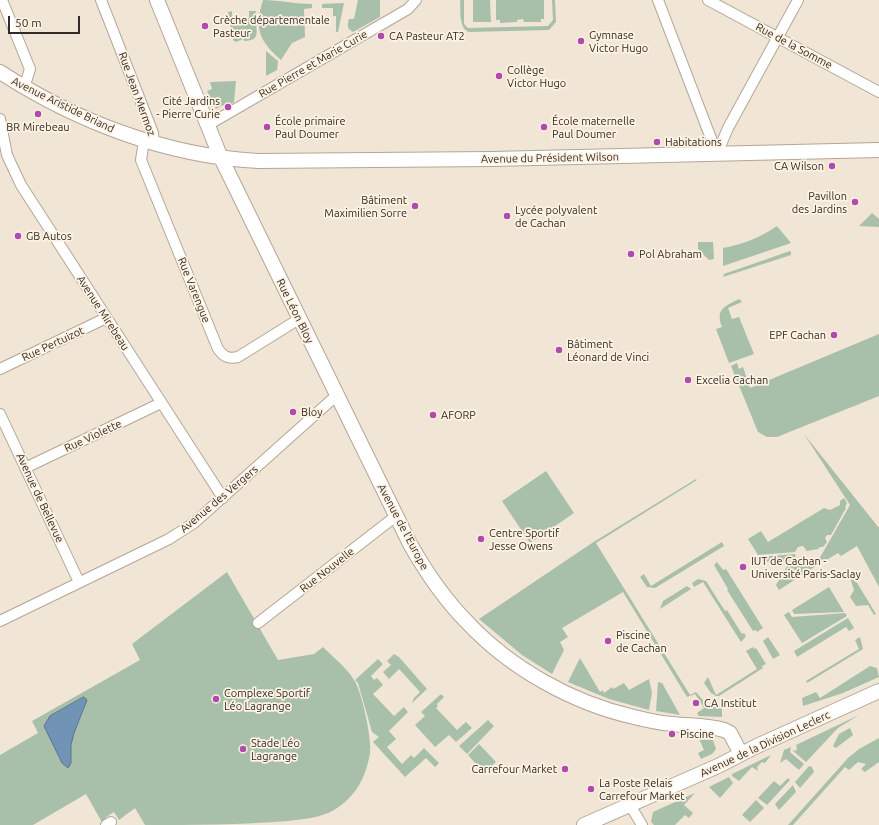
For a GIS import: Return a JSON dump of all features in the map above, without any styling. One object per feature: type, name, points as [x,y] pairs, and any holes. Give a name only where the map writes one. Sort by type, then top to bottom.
[{"type":"street","points":[[2,0],[30,70],[24,88]]},
{"type":"street","name":"Rue Jean Mermoz","points":[[101,0],[154,133],[149,142]]},
{"type":"street","name":"Rue Léon Bloy","points":[[157,0],[221,158],[371,464]]},
{"type":"street","name":"Rue Pierre et Marie Curie","points":[[208,125],[408,9],[416,0]]},
{"type":"street","points":[[658,0],[717,154]]},
{"type":"street","name":"Rue de la Somme","points":[[708,0],[879,92]]},
{"type":"street","points":[[717,154],[728,128],[798,0]]},
{"type":"street","name":"Avenue Aristide Briand","points":[[0,72],[24,88],[100,125],[149,142],[221,158]]},
{"type":"street","name":"Avenue Mirebeau","points":[[0,119],[2,140],[7,155],[21,185],[223,498]]},
{"type":"street","name":"Rue Varengue","points":[[149,142],[142,160],[218,349],[224,357],[230,359],[238,357],[299,318]]},
{"type":"street","name":"Avenue du Président Wilson","points":[[221,158],[258,161],[492,160],[879,150]]},
{"type":"street","name":"Rue Pertuizot","points":[[0,369],[106,318]]},
{"type":"street","name":"Avenue des Vergers","points":[[0,621],[169,539],[194,523],[337,395]]},
{"type":"street","name":"Rue Violette","points":[[25,468],[161,403]]},
{"type":"street","name":"Avenue de Bellevue","points":[[0,414],[79,582]]},
{"type":"street","name":"Avenue de l'Europe","points":[[371,464],[418,558],[451,605],[472,628],[513,661],[548,684],[610,710],[671,724],[724,730],[730,733],[741,754]]},
{"type":"street","name":"Rue Nouvelle","points":[[258,623],[396,516]]},
{"type":"street","name":"Avenue de la Division Leclerc","points":[[584,825],[718,766],[879,691]]},
{"type":"street","points":[[630,805],[642,825]]},
{"type":"green space","points":[[263,0],[312,4],[312,8],[304,9],[305,37],[292,43],[281,60],[268,47],[260,33],[259,19]]},
{"type":"green space","points":[[358,0],[380,0],[380,17],[353,32],[348,27],[348,23],[349,19],[354,19]]},
{"type":"green space","points":[[460,0],[464,0],[464,24],[468,28],[548,26],[553,20],[552,0],[555,0],[556,22],[549,30],[469,32],[463,27],[460,13]]},
{"type":"green space","points":[[473,0],[490,0],[491,22],[473,22]]},
{"type":"green space","points":[[496,0],[544,0],[544,19],[541,19],[541,22],[524,22],[523,19],[517,20],[517,22],[500,23],[500,20],[496,20]]},
{"type":"green space","points":[[344,3],[338,32],[336,32],[336,16],[333,16],[333,8],[322,8],[322,4]]},
{"type":"green space","points":[[232,11],[232,19],[249,18],[249,11],[256,11],[255,17],[257,32],[254,38],[244,41],[243,39],[236,42],[233,40],[228,12]]},
{"type":"green space","points":[[266,51],[278,61],[277,70],[266,76]]},
{"type":"green space","points":[[236,81],[234,102],[225,108],[223,105],[216,109],[207,91],[212,89],[210,82]]},
{"type":"green space","points":[[872,213],[879,219],[879,227],[859,226]]},
{"type":"green space","points":[[777,226],[791,243],[723,266],[723,248],[738,245],[751,240]]},
{"type":"green space","points":[[698,242],[713,242],[714,259],[709,260],[698,249]]},
{"type":"green space","points":[[790,251],[791,255],[723,277],[724,274]]},
{"type":"green space","points":[[739,299],[742,302],[728,308],[732,319],[739,317],[754,354],[729,363],[716,329],[722,327],[720,316],[723,309]]},
{"type":"green space","points":[[879,334],[879,396],[777,437],[767,437],[758,432],[731,366],[737,363],[739,369],[743,367],[750,388]]},
{"type":"green space","points":[[804,434],[879,528],[879,587],[857,546],[841,556],[838,553],[820,564],[818,561],[850,505]]},
{"type":"green space","points":[[546,471],[574,513],[530,543],[502,501]]},
{"type":"green space","points":[[696,479],[697,480],[596,543],[690,695],[696,692],[707,705],[722,708],[722,717],[699,716],[697,713],[704,708],[695,694],[687,697],[623,592],[562,628],[568,637],[560,642],[564,650],[552,674],[522,655],[479,619],[592,543]]},
{"type":"green space","points":[[844,498],[847,503],[846,508],[831,535],[827,535],[825,538],[827,542],[823,547],[807,551],[803,546],[798,547],[795,552],[758,555],[748,539],[761,531],[768,542],[824,508],[830,510],[840,505],[840,501]]},
{"type":"green space","points":[[722,542],[724,546],[655,588],[647,587],[640,577],[644,574],[651,586]]},
{"type":"green space","points":[[795,554],[796,560],[762,562],[759,557]]},
{"type":"green space","points":[[799,560],[812,560],[816,566],[779,590],[776,585],[789,563],[798,562]]},
{"type":"green space","points":[[717,562],[723,570],[726,569],[763,628],[757,632],[756,630],[753,631],[727,590],[728,589],[714,565]]},
{"type":"green space","name":"Complexe Sportif Léo Lagrange","points":[[227,572],[278,660],[314,654],[323,647],[344,667],[354,680],[360,694],[366,716],[370,753],[363,778],[354,793],[342,805],[329,813],[300,820],[199,825],[145,825],[135,808],[119,820],[114,812],[106,817],[103,824],[86,794],[33,825],[0,825],[0,755],[38,733],[32,721],[140,660],[132,644]]},
{"type":"green space","points":[[851,573],[876,614],[874,615],[868,605],[856,606],[850,597],[854,590],[849,575]]},
{"type":"green space","points":[[698,579],[706,581],[725,611],[727,610],[742,634],[744,633],[746,636],[741,642],[703,582],[694,587],[692,583]]},
{"type":"green space","points":[[687,586],[691,589],[660,609],[663,601]]},
{"type":"green space","points":[[829,587],[844,612],[794,614],[792,610]]},
{"type":"green space","points":[[789,612],[792,617],[845,613],[847,616],[802,643],[784,615]]},
{"type":"green space","points":[[848,618],[854,628],[849,631],[846,627],[797,657],[794,651]]},
{"type":"green space","points":[[768,637],[780,655],[773,659],[763,641]]},
{"type":"green space","points":[[860,637],[863,649],[807,683],[806,681],[859,649],[855,640]]},
{"type":"green space","points":[[753,647],[754,649],[756,648],[766,664],[762,666],[763,668],[719,696],[716,696],[711,693],[704,683],[708,677],[716,695],[757,669],[746,651]]},
{"type":"green space","points":[[394,654],[399,657],[427,689],[412,703],[414,698],[420,692],[399,669],[389,679],[383,672],[391,665],[387,661]]},
{"type":"green space","points":[[580,658],[600,692],[603,690],[604,693],[612,687],[613,689],[624,683],[629,690],[649,679],[652,693],[649,710],[609,699],[568,682]]},
{"type":"green space","points":[[378,659],[383,664],[371,676],[374,680],[377,678],[383,685],[373,694],[394,716],[404,707],[408,712],[389,731],[396,739],[387,747],[402,764],[411,755],[414,758],[424,748],[439,763],[435,767],[426,758],[405,777],[373,742],[379,737],[372,732],[358,683],[355,680]]},
{"type":"green space","points":[[870,666],[877,668],[879,677],[843,693],[803,706],[802,698],[816,692],[820,698]]},
{"type":"green space","points":[[658,682],[662,683],[680,715],[656,711]]},
{"type":"green space","points":[[441,694],[444,697],[437,704],[438,706],[436,708],[457,730],[466,722],[472,728],[456,742],[449,735],[435,747],[415,725],[425,716],[421,712]]},
{"type":"green space","points":[[859,715],[838,728],[806,762],[792,750],[796,751],[796,745]]},
{"type":"green space","points":[[488,720],[494,726],[467,754],[459,746]]},
{"type":"green space","points":[[850,728],[853,735],[836,748],[833,746],[839,734]]},
{"type":"green space","points":[[879,738],[879,762],[865,772],[861,769],[866,764],[858,762],[849,770],[845,767],[793,825],[788,825],[848,758],[859,749]]},
{"type":"green space","points":[[699,739],[713,740],[716,749],[712,754],[701,759],[698,753],[704,750]]},
{"type":"green space","points":[[479,744],[496,762],[484,773],[468,755]]},
{"type":"green space","points":[[791,747],[790,752],[804,764],[799,770],[786,759],[780,763],[784,750]]},
{"type":"green space","points":[[771,755],[765,763],[762,762],[757,767],[758,771],[752,767],[739,781],[732,776],[732,774]]},
{"type":"green space","points":[[809,766],[812,767],[814,772],[800,788],[795,782]]},
{"type":"green space","points":[[729,777],[733,783],[720,798],[709,787]]},
{"type":"green space","points":[[788,778],[790,780],[767,805],[758,798],[774,781],[780,786]]},
{"type":"green space","points":[[793,785],[796,792],[779,810],[775,804]]},
{"type":"green space","points":[[695,793],[684,805],[693,813],[689,818],[685,815],[675,825],[654,825],[651,822],[653,812]]},
{"type":"green space","points":[[756,800],[764,808],[750,822],[742,815]]},
{"type":"water","points":[[84,697],[87,700],[74,733],[71,745],[71,763],[68,768],[62,763],[44,726],[50,716]]},
{"type":"place","name":"Crèche départementale Pasteur","points":[[205,26]]},
{"type":"place","name":"CA Pasteur AT2","points":[[381,36]]},
{"type":"place","name":"Gymnase Victor Hugo","points":[[581,41]]},
{"type":"place","name":"Collège Victor Hugo","points":[[499,76]]},
{"type":"place","name":"Cité Jardins - Pierre Curie","points":[[228,107]]},
{"type":"place","name":"BR Mirebeau","points":[[38,114]]},
{"type":"place","name":"École primaire Paul Doumer","points":[[267,127]]},
{"type":"place","name":"École maternelle Paul Doumer","points":[[544,127]]},
{"type":"place","name":"Habitations","points":[[657,142]]},
{"type":"place","name":"CA Wilson","points":[[832,166]]},
{"type":"place","name":"Pavillon des Jardins","points":[[855,202]]},
{"type":"place","name":"Bâtiment Maximilien Sorre","points":[[415,206]]},
{"type":"place","name":"Lycée polyvalent de Cachan","points":[[507,216]]},
{"type":"place","name":"GB Autos","points":[[18,236]]},
{"type":"place","name":"Pol Abraham","points":[[631,254]]},
{"type":"place","name":"EPF Cachan","points":[[834,335]]},
{"type":"place","name":"Bâtiment Léonard de Vinci","points":[[559,350]]},
{"type":"place","name":"Excelia Cachan","points":[[688,380]]},
{"type":"place","name":"Bloy","points":[[293,412]]},
{"type":"place","name":"AFORP","points":[[433,415]]},
{"type":"place","name":"Centre Sportif Jesse Owens","points":[[481,539]]},
{"type":"place","name":"IUT de Cachan - Université Paris-Saclay","points":[[743,567]]},
{"type":"place","name":"Piscine de Cachan","points":[[608,641]]},
{"type":"place","name":"Complexe Sportif Léo Lagrange","points":[[216,699]]},
{"type":"place","name":"CA Institut","points":[[696,703]]},
{"type":"place","name":"Piscine","points":[[672,734]]},
{"type":"place","name":"Stade Léo Lagrange","points":[[243,749]]},
{"type":"place","name":"Carrefour Market","points":[[565,769]]},
{"type":"place","name":"La Poste Relais Carrefour Market","points":[[591,789]]}]
